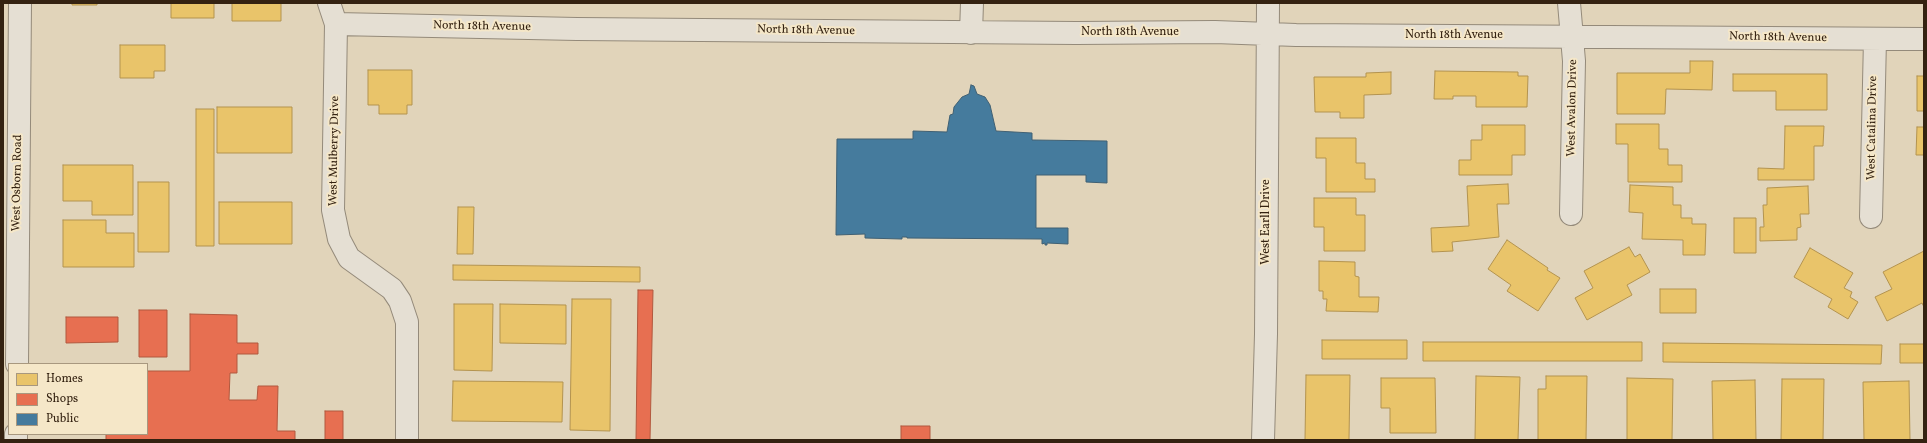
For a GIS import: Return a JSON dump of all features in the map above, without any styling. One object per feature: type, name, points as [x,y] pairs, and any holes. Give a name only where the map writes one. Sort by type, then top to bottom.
[{"type":"street","name":"West Osborn Road","points":[[17,363],[11,25],[20,3]]},
{"type":"street","name":"West Mulberry Drive","points":[[329,3],[336,24],[333,210],[339,239],[349,258],[392,289],[400,301],[407,322],[407,440]]},
{"type":"street","points":[[971,33],[972,3]]},
{"type":"street","name":"West Earll Drive","points":[[1263,440],[1266,311],[1268,3]]},
{"type":"street","name":"West Avalon Drive","points":[[1569,3],[1574,61],[1571,214]]},
{"type":"street","name":"North 18th Avenue","points":[[336,24],[577,30],[971,33],[1215,32],[1268,34],[1924,39]]},
{"type":"street","name":"West Catalina Drive","points":[[1871,217],[1875,39]]},
{"type":"building: Homes","points":[[72,3],[97,3],[97,5],[72,5]]},
{"type":"building: Homes","points":[[171,3],[214,3],[214,18],[171,18]]},
{"type":"building: Homes","points":[[232,3],[281,3],[281,21],[232,21]]},
{"type":"building: Homes","points":[[120,45],[165,45],[165,71],[154,71],[154,78],[120,78]]},
{"type":"building: Homes","points":[[1690,61],[1713,61],[1712,90],[1666,89],[1665,114],[1617,114],[1617,73],[1690,73]]},
{"type":"building: Homes","points":[[368,70],[412,70],[412,105],[407,105],[407,114],[379,114],[379,105],[368,105]]},
{"type":"building: Homes","points":[[1435,71],[1518,72],[1518,76],[1528,76],[1527,107],[1476,107],[1476,96],[1453,96],[1453,99],[1434,99]]},
{"type":"building: Homes","points":[[1391,72],[1391,94],[1364,95],[1364,118],[1340,118],[1340,112],[1315,112],[1314,77],[1366,77],[1366,73]]},
{"type":"building: Homes","points":[[1733,74],[1827,74],[1827,110],[1776,110],[1776,91],[1733,91]]},
{"type":"building: Homes","points":[[1917,76],[1924,76],[1924,111],[1917,111]]},
{"type":"building: Homes","points":[[217,107],[292,107],[292,153],[217,153]]},
{"type":"building: Homes","points":[[196,109],[214,109],[214,246],[196,246]]},
{"type":"building: Homes","points":[[1616,124],[1659,124],[1659,149],[1668,149],[1668,165],[1682,165],[1682,182],[1628,182],[1628,144],[1616,144]]},
{"type":"building: Homes","points":[[1482,125],[1525,125],[1525,155],[1512,155],[1512,175],[1459,175],[1459,160],[1471,160],[1471,140],[1482,140]]},
{"type":"building: Homes","points":[[1785,126],[1824,126],[1823,146],[1814,146],[1814,180],[1758,180],[1758,168],[1784,169]]},
{"type":"building: Homes","points":[[1917,127],[1924,127],[1924,155],[1916,155]]},
{"type":"building: Homes","points":[[1316,138],[1356,138],[1356,163],[1365,163],[1365,179],[1375,179],[1375,192],[1326,192],[1326,158],[1316,158]]},
{"type":"building: Homes","points":[[63,165],[133,165],[133,215],[92,215],[92,201],[63,201]]},
{"type":"building: Homes","points":[[138,182],[169,182],[169,252],[138,252]]},
{"type":"building: Homes","points":[[1508,184],[1509,204],[1497,204],[1499,237],[1452,242],[1453,251],[1432,252],[1431,228],[1469,226],[1467,186]]},
{"type":"building: Homes","points":[[1630,185],[1673,187],[1673,205],[1681,205],[1681,218],[1692,218],[1692,224],[1706,224],[1705,255],[1683,255],[1683,240],[1642,239],[1643,213],[1629,212]]},
{"type":"building: Homes","points":[[1808,186],[1809,214],[1800,214],[1801,227],[1797,228],[1797,240],[1760,241],[1760,227],[1764,227],[1763,205],[1767,205],[1767,188]]},
{"type":"building: Homes","points":[[1314,198],[1356,198],[1356,215],[1365,215],[1365,251],[1324,251],[1324,227],[1314,227]]},
{"type":"building: Homes","points":[[219,202],[292,202],[292,244],[219,244]]},
{"type":"building: Homes","points":[[458,207],[474,207],[473,254],[457,254]]},
{"type":"building: Homes","points":[[1734,218],[1756,218],[1756,253],[1734,253]]},
{"type":"building: Homes","points":[[63,220],[106,220],[106,233],[134,233],[134,267],[63,267]]},
{"type":"building: Homes","points":[[1507,240],[1560,278],[1538,311],[1507,291],[1511,285],[1488,269]]},
{"type":"building: Homes","points":[[1629,247],[1635,257],[1640,254],[1650,272],[1627,285],[1632,295],[1587,320],[1575,298],[1593,288],[1584,271]]},
{"type":"building: Homes","points":[[1810,248],[1853,273],[1844,288],[1852,292],[1850,297],[1858,302],[1848,319],[1828,307],[1832,299],[1794,277]]},
{"type":"building: Homes","points":[[1924,251],[1924,307],[1922,303],[1887,321],[1875,297],[1892,289],[1883,272]]},
{"type":"building: Homes","points":[[1319,261],[1355,262],[1355,276],[1359,277],[1359,297],[1379,297],[1378,312],[1326,311],[1327,299],[1323,299],[1323,291],[1319,291]]},
{"type":"building: Homes","points":[[453,265],[640,267],[640,282],[453,280]]},
{"type":"building: Homes","points":[[1660,289],[1696,289],[1696,313],[1660,313]]},
{"type":"building: Homes","points":[[572,299],[611,299],[610,431],[570,430]]},
{"type":"building: Homes","points":[[454,304],[493,304],[492,371],[454,370]]},
{"type":"building: Homes","points":[[500,304],[566,305],[566,344],[500,343]]},
{"type":"building: Homes","points":[[1322,340],[1407,340],[1407,359],[1322,359]]},
{"type":"building: Homes","points":[[1423,342],[1642,342],[1642,361],[1423,361]]},
{"type":"building: Homes","points":[[1663,343],[1882,345],[1881,364],[1663,362]]},
{"type":"building: Homes","points":[[1900,344],[1924,344],[1924,363],[1900,363]]},
{"type":"building: Homes","points":[[1306,375],[1350,375],[1349,440],[1305,440]]},
{"type":"building: Homes","points":[[1476,376],[1520,377],[1518,440],[1475,440]]},
{"type":"building: Homes","points":[[1546,376],[1587,376],[1586,440],[1538,440],[1538,389],[1546,389]]},
{"type":"building: Homes","points":[[1381,378],[1435,378],[1436,433],[1390,433],[1390,408],[1381,408]]},
{"type":"building: Homes","points":[[1627,378],[1673,379],[1672,440],[1627,440]]},
{"type":"building: Homes","points":[[1782,379],[1824,379],[1823,440],[1781,440]]},
{"type":"building: Homes","points":[[1755,380],[1756,440],[1713,440],[1712,381]]},
{"type":"building: Homes","points":[[453,381],[563,382],[562,422],[452,421]]},
{"type":"building: Homes","points":[[1909,381],[1910,440],[1864,440],[1863,382]]},
{"type":"building: Shops","points":[[638,290],[653,290],[650,440],[636,440]]},
{"type":"building: Shops","points":[[139,310],[167,310],[167,357],[139,357]]},
{"type":"building: Shops","points":[[190,314],[237,315],[237,343],[258,343],[258,354],[237,354],[237,373],[230,373],[229,400],[257,400],[258,386],[278,386],[277,431],[295,431],[295,440],[106,440],[106,435],[148,435],[148,371],[190,371]]},
{"type":"building: Shops","points":[[66,317],[118,317],[118,342],[66,343]]},
{"type":"building: Shops","points":[[325,411],[343,411],[343,440],[325,440]]},
{"type":"building: Shops","points":[[901,426],[930,426],[930,440],[901,440]]},
{"type":"building: Public","points":[[971,85],[974,86],[977,94],[985,97],[990,105],[996,131],[1032,133],[1032,140],[1107,141],[1107,183],[1086,182],[1086,175],[1036,175],[1036,228],[1068,228],[1068,244],[1047,243],[1047,245],[1045,245],[1045,243],[1042,244],[1042,239],[902,237],[902,239],[865,238],[865,234],[836,235],[837,139],[913,139],[913,131],[947,132],[950,115],[953,114],[954,107],[962,97],[969,94]]}]
